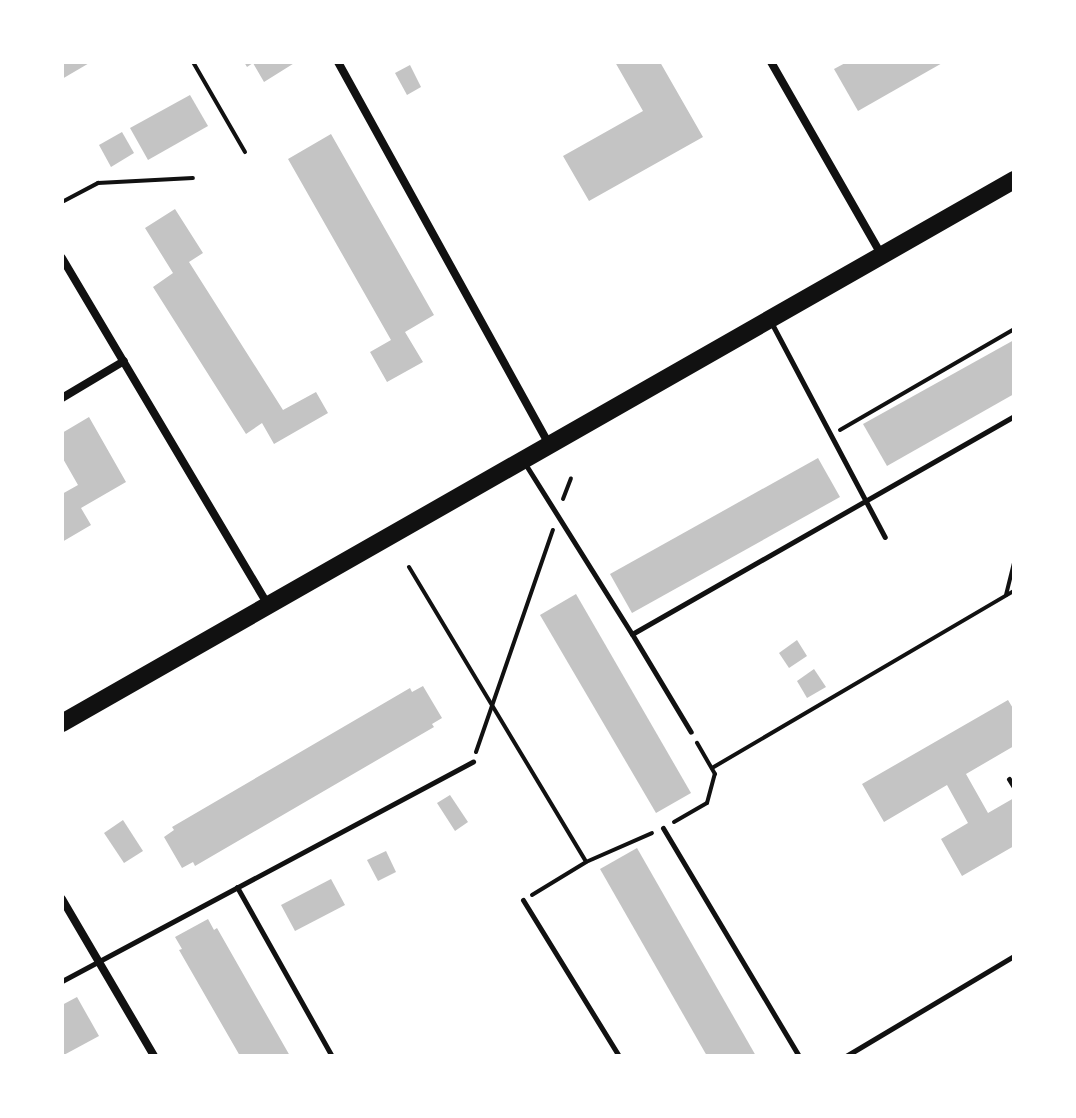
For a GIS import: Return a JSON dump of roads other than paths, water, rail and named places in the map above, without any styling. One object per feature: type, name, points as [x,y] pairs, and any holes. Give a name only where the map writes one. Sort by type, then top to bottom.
[{"type":"main road","points":[[62,723],[1014,180]]},
{"type":"street","points":[[338,62],[549,444]]},
{"type":"street","points":[[771,62],[881,254]]},
{"type":"street","points":[[62,258],[270,607]]},
{"type":"street","points":[[62,398],[124,361]]},
{"type":"street","points":[[62,899],[154,1056]]},
{"type":"lane","points":[[769,320],[885,537]]},
{"type":"lane","points":[[632,634],[863,499],[1014,416]]},
{"type":"lane","points":[[522,459],[691,732]]},
{"type":"lane","points":[[62,981],[473,762]]},
{"type":"lane","points":[[1009,779],[1014,787]]},
{"type":"lane","points":[[663,828],[799,1056]]},
{"type":"lane","points":[[237,887],[332,1056]]},
{"type":"lane","points":[[523,900],[619,1056]]},
{"type":"lane","points":[[846,1056],[1014,956]]}]
